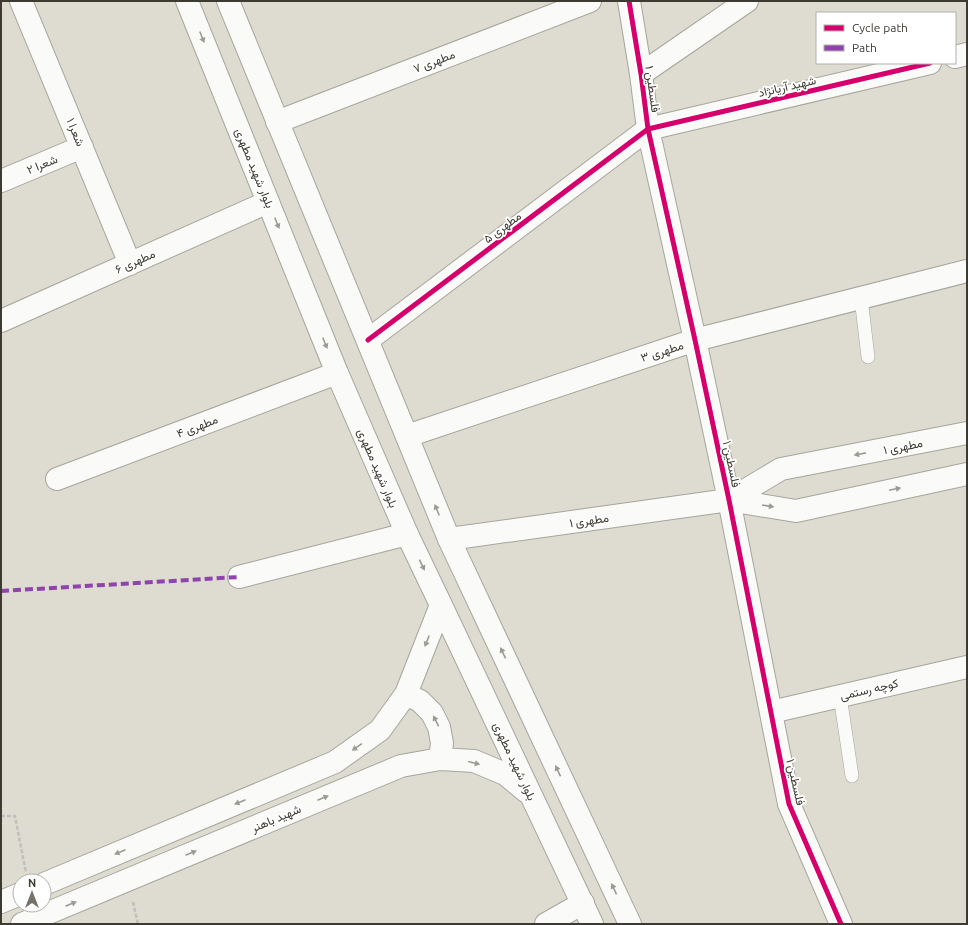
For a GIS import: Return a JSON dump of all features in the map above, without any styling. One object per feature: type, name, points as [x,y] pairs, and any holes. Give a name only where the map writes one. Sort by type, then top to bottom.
[{"type":"street","name":"شعرا ۱","points":[[21,1],[130,264]]},
{"type":"street","name":"بلوار شهید مطهری","points":[[187,1],[337,373],[406,534],[442,605],[592,924]]},
{"type":"street","points":[[228,1],[449,539],[630,924]]},
{"type":"street","name":"مطهری ۷","points":[[278,122],[590,1]]},
{"type":"street","name":"فلسطین ۱","points":[[629,1],[648,129],[729,500],[789,804],[841,924]]},
{"type":"street","points":[[641,74],[747,1]]},
{"type":"street","points":[[956,57],[967,54]]},
{"type":"street","name":"شهید آریانژاد","points":[[648,129],[926,64]]},
{"type":"street","name":"مطهری ۵","points":[[368,340],[648,129]]},
{"type":"street","name":"شعرا ۲","points":[[1,181],[82,147]]},
{"type":"street","name":"مطهری ۶","points":[[1,321],[268,202]]},
{"type":"street","name":"مطهری ۳","points":[[407,436],[695,340],[967,271]]},
{"type":"street","name":"مطهری ۴","points":[[57,479],[337,373]]},
{"type":"street","name":"مطهری ۱","points":[[729,500],[781,469],[967,434]]},
{"type":"street","name":"مطهری ۱","points":[[449,539],[729,500],[796,511],[967,474]]},
{"type":"street","points":[[239,577],[406,534]]},
{"type":"street","points":[[52,875],[335,762],[380,730],[406,694],[442,605]]},
{"type":"street","name":"کوچه رستمی","points":[[771,712],[967,667]]},
{"type":"street","points":[[406,694],[420,702],[432,713],[439,727],[442,743],[440,759]]},
{"type":"street","name":"شهید باهنر","points":[[22,924],[401,766],[440,759],[474,761],[505,774],[532,795]]},
{"type":"street","points":[[1,902],[12,895]]},
{"type":"street","points":[[546,924],[583,903]]},
{"type":"lane","points":[[861,298],[868,356]]},
{"type":"lane","points":[[840,696],[852,776]]},
{"type":"path","points":[[1,816],[15,816],[28,873]]},
{"type":"marked path","points":[[1,591],[239,577]]},
{"type":"cycle path","points":[[629,1],[648,129],[729,500],[789,804],[841,924]]},
{"type":"cycle path","points":[[368,340],[648,129],[926,64]]}]
